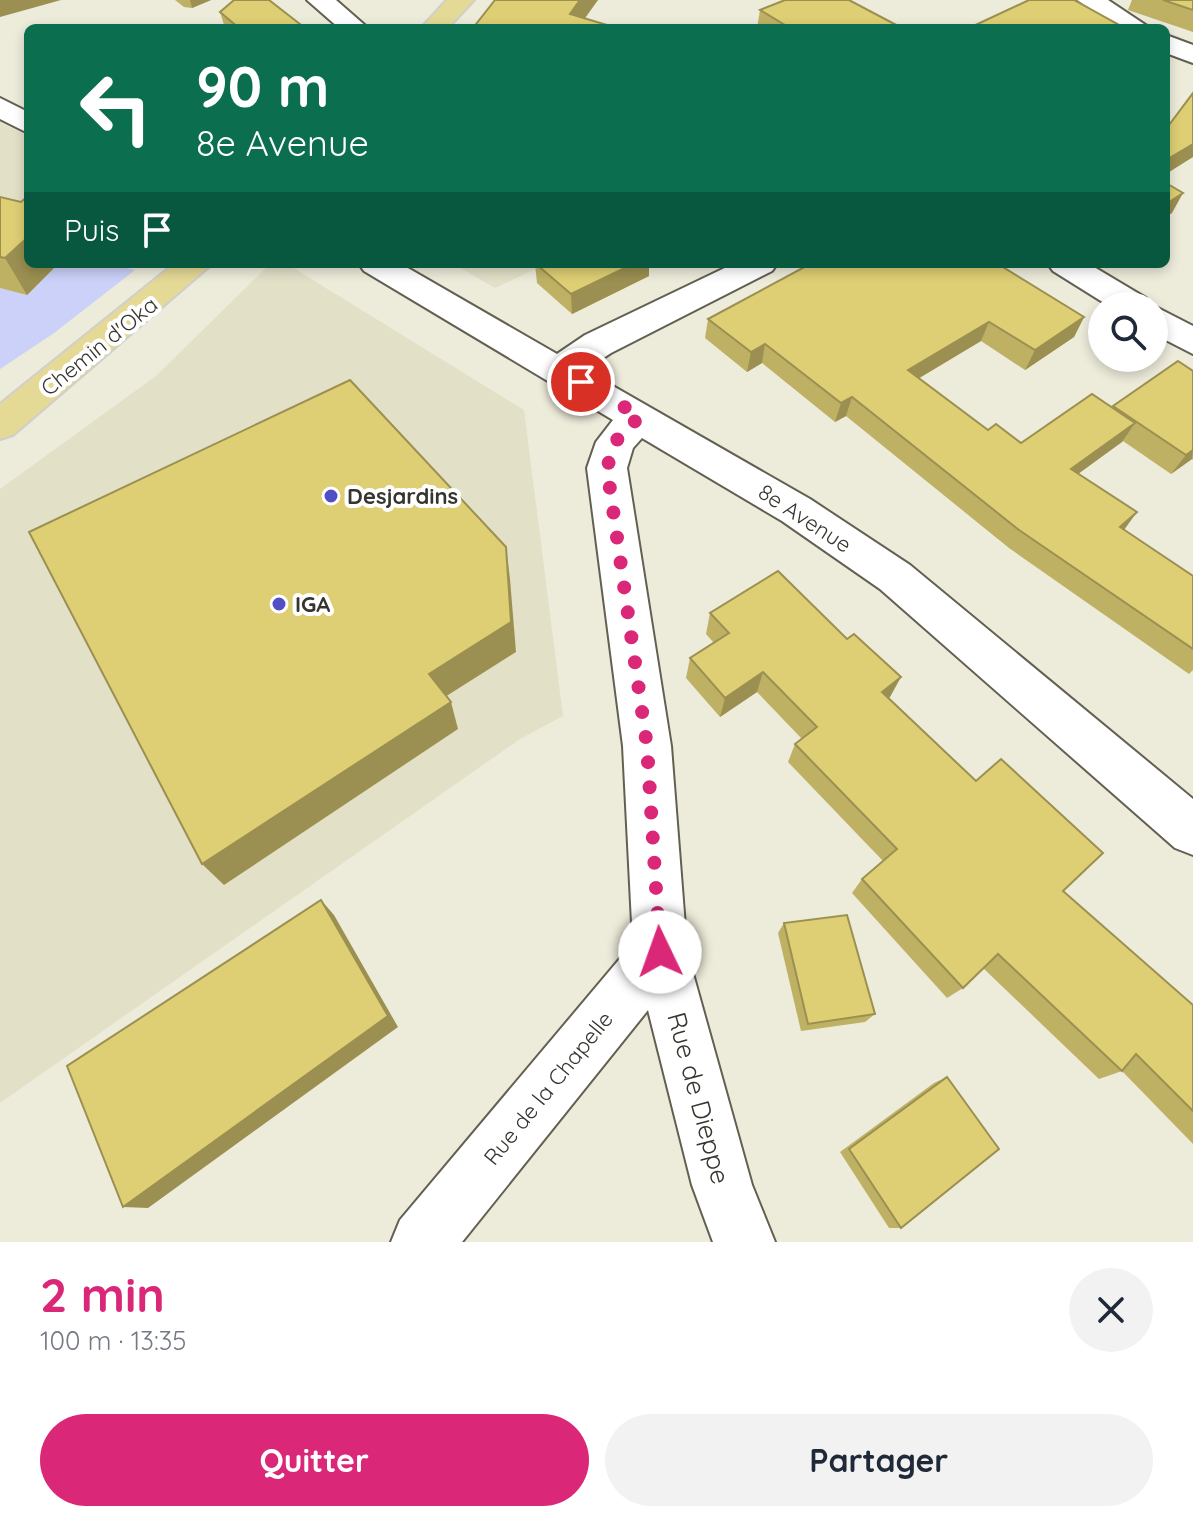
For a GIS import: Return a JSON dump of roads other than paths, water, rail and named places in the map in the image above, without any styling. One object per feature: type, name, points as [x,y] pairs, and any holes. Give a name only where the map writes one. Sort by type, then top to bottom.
[{"type":"main road","points":[[438,24],[461,0]]},
{"type":"main road","name":"Chemin d'Oka","points":[[0,425],[190,268]]},
{"type":"street","points":[[320,0],[350,24]]},
{"type":"street","points":[[1090,0],[1130,24]]},
{"type":"street","points":[[0,107],[24,122]]},
{"type":"street","name":"8e Avenue","points":[[383,268],[796,510],[895,577],[1193,831]]},
{"type":"street","points":[[560,369],[598,344],[752,268]]},
{"type":"street","points":[[1072,268],[1111,292]]},
{"type":"street","points":[[1168,327],[1193,342]]},
{"type":"street","points":[[640,416],[615,442],[607,468],[647,746],[660,952]]},
{"type":"street","name":"Rue de la Chapelle","points":[[422,1242],[660,952]]},
{"type":"street","name":"Rue de Dieppe","points":[[660,952],[722,1185],[744,1242]]},
{"type":"place","name":"Desjardins","points":[[331,496]]},
{"type":"place","name":"IGA","points":[[279,604]]}]
